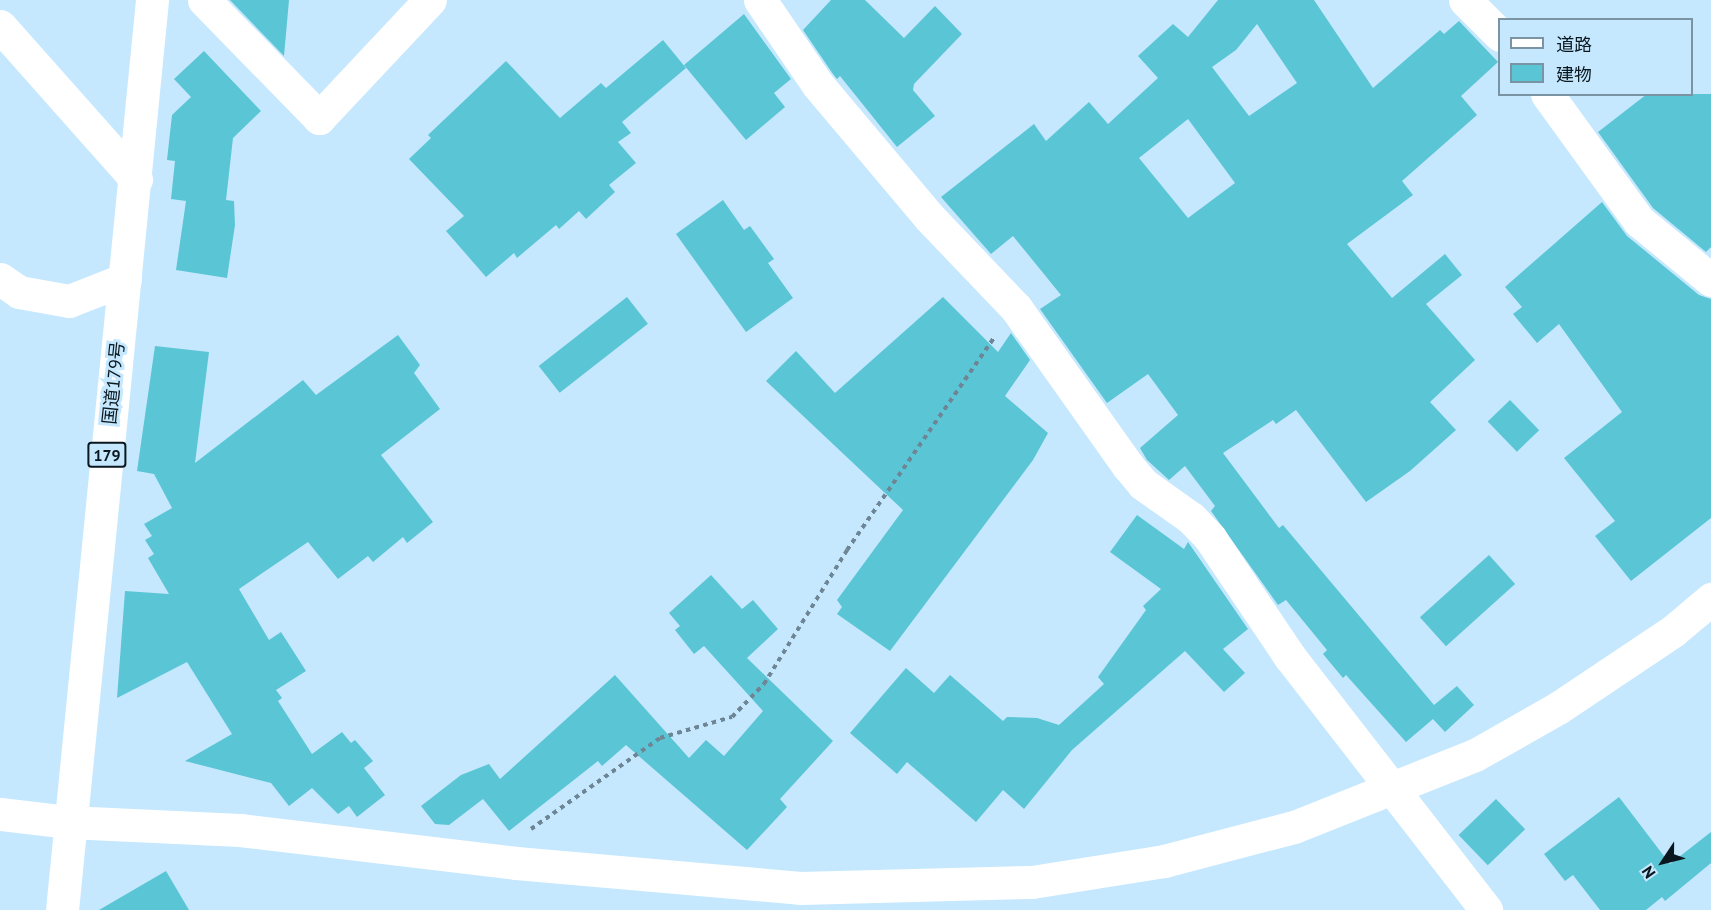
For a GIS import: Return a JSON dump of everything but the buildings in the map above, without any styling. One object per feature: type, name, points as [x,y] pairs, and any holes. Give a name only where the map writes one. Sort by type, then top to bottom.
[{"type":"main road","name":"国道179号","points":[[62,910],[68,822],[136,179],[152,0]]},
{"type":"main road","points":[[204,0],[320,118],[430,0]]},
{"type":"main road","points":[[760,0],[818,85],[929,217],[1016,308],[1143,484],[1191,518],[1210,538],[1290,657],[1389,789],[1486,910]]},
{"type":"main road","points":[[1465,0],[1498,33]]},
{"type":"main road","points":[[0,26],[136,179]]},
{"type":"main road","points":[[1548,96],[1639,221],[1662,244],[1711,280]]},
{"type":"main road","points":[[0,279],[19,292],[69,302],[125,279]]},
{"type":"main road","points":[[0,814],[68,822],[240,830],[516,863],[800,888],[1032,882],[1164,861],[1294,827],[1475,755],[1558,708],[1673,631],[1711,599]]},
{"type":"path","points":[[516,863],[532,826],[660,738],[732,717],[764,684],[847,550],[1016,308]]}]
